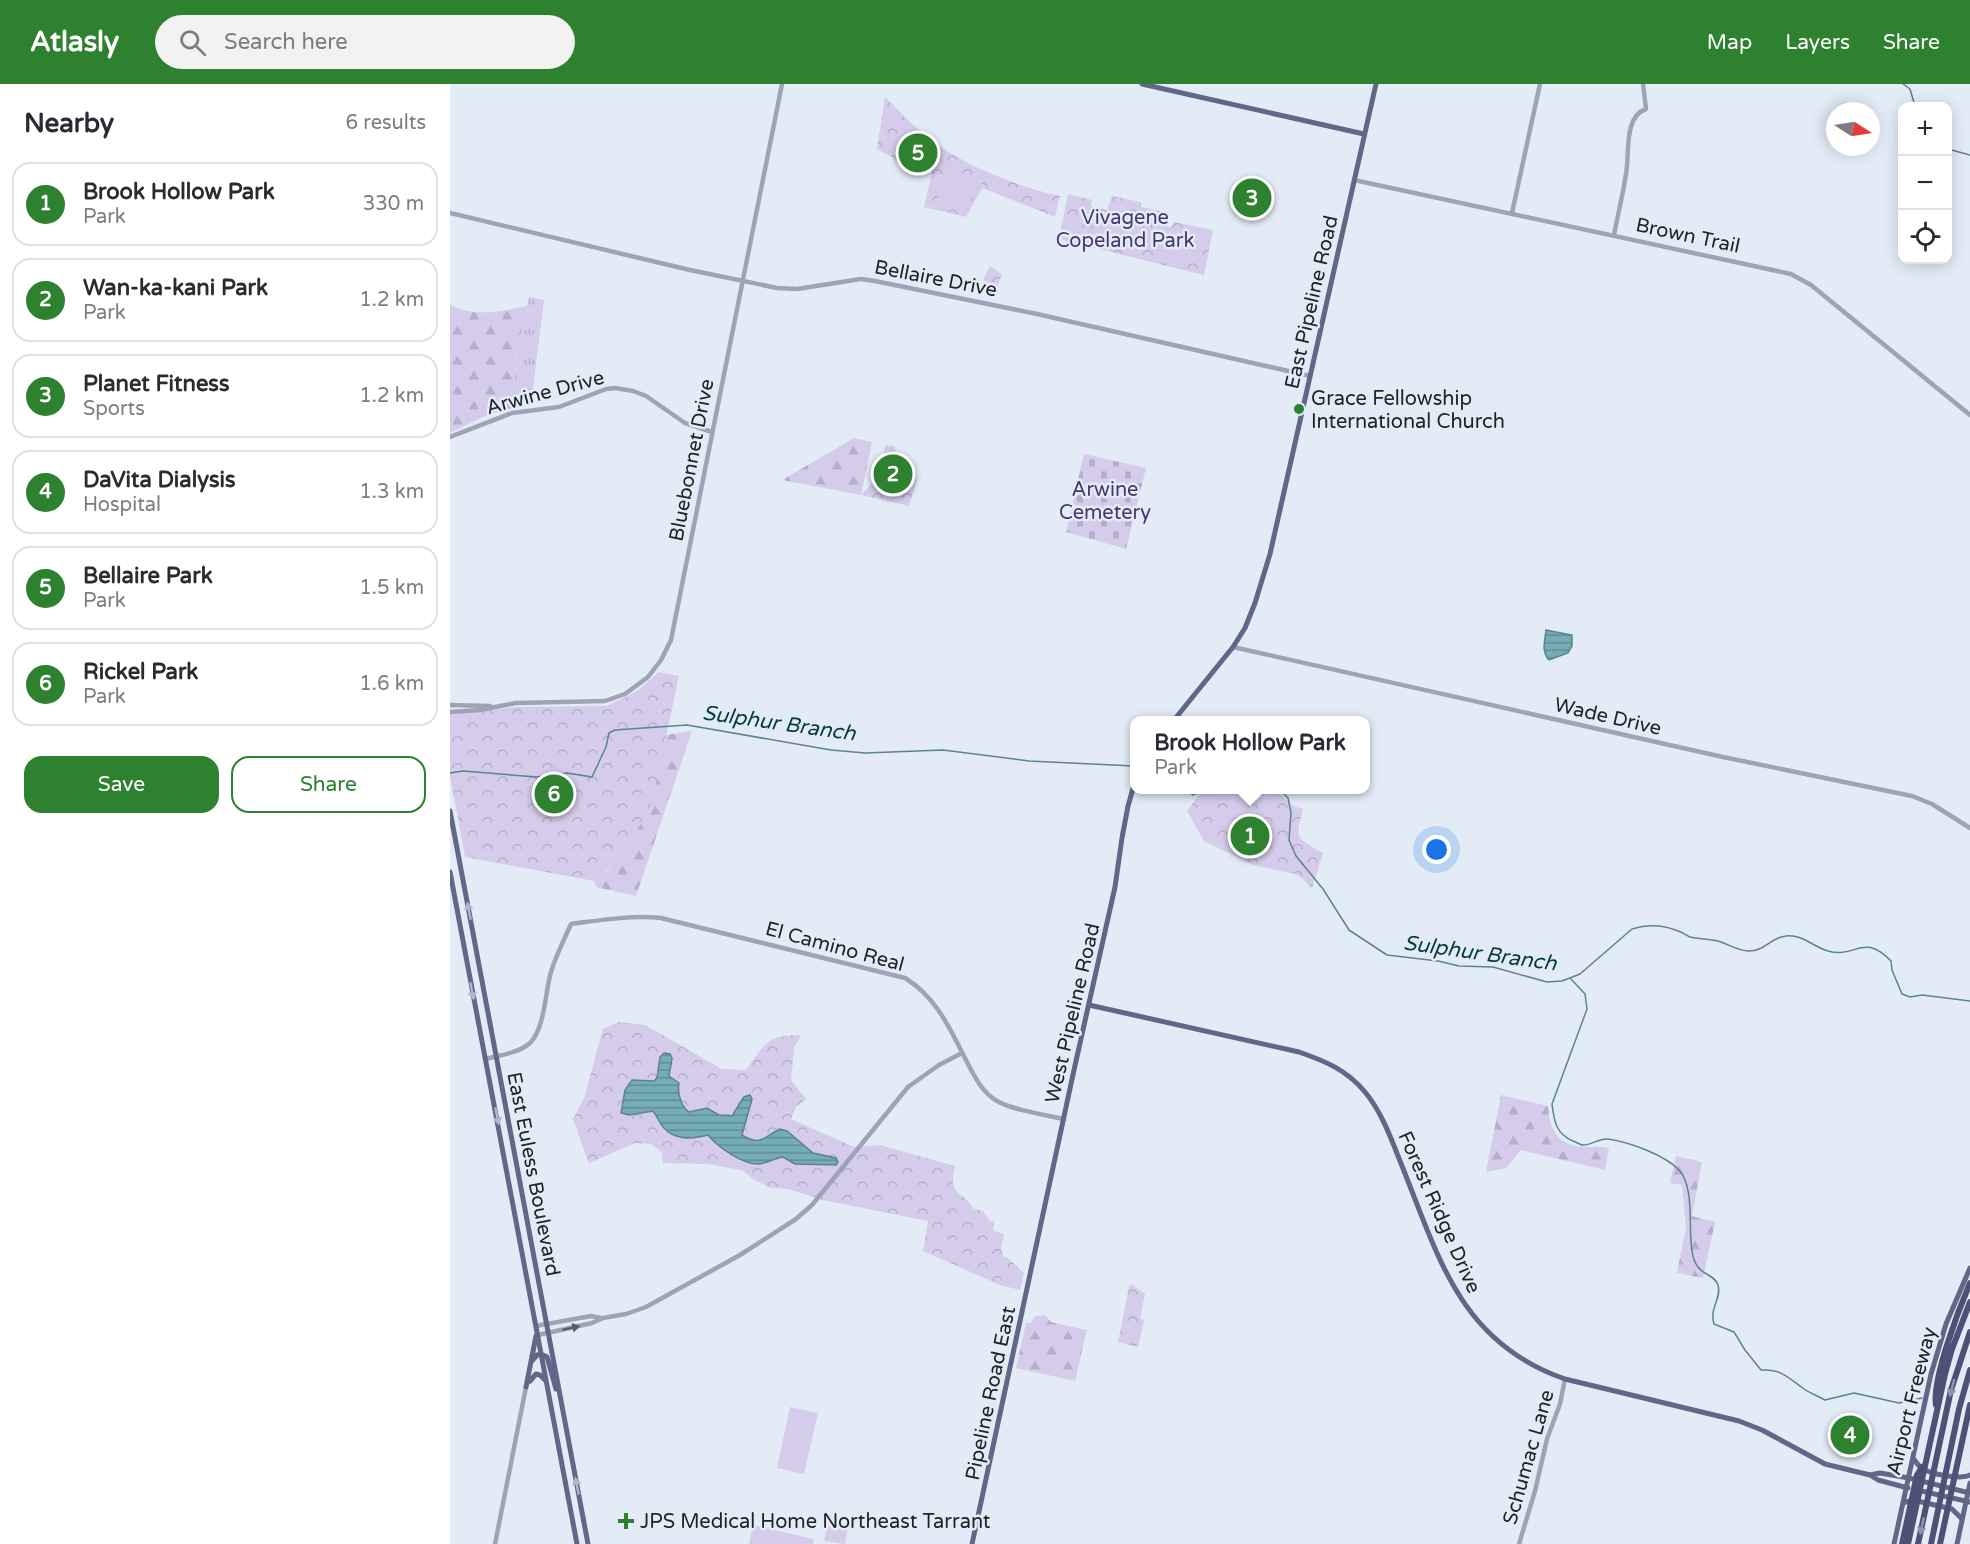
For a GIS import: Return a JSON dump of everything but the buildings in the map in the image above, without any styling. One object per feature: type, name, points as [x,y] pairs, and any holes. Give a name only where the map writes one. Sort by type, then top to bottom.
[{"type":"highway","points":[[1937,1410],[1934,1395],[1942,1363],[1970,1283]]},
{"type":"highway","name":"Airport Freeway","points":[[1908,1544],[1913,1508],[1952,1349],[1970,1302]]},
{"type":"highway","points":[[1918,1544],[1951,1390],[1970,1332]]},
{"type":"highway","points":[[1931,1544],[1959,1409],[1970,1370]]},
{"type":"highway","points":[[1940,1544],[1970,1405]]},
{"type":"highway","points":[[1963,1438],[1970,1431]]},
{"type":"highway","points":[[1902,1544],[1913,1508]]},
{"type":"main road","points":[[1142,84],[1364,134]]},
{"type":"main road","name":"East Pipeline Road","points":[[1233,647],[1245,628],[1270,554],[1376,84]]},
{"type":"main road","points":[[1177,716],[1233,647]]},
{"type":"main road","name":"West Pipeline Road","points":[[1036,1248],[1115,887],[1131,794]]},
{"type":"main road","name":"East Euless Boulevard","points":[[450,811],[588,1544]]},
{"type":"main road","name":"East Euless Boulevard","points":[[450,872],[577,1544]]},
{"type":"main road","name":"Forest Ridge Drive","points":[[1089,1005],[1299,1052],[1330,1063],[1348,1075],[1364,1091],[1378,1111],[1441,1263],[1466,1308],[1481,1325],[1515,1354],[1565,1379],[1739,1420],[1825,1464],[1870,1475],[1878,1480],[1907,1488],[1968,1501]]},
{"type":"main road","name":"Pipeline Road East","points":[[972,1544],[1036,1248]]},
{"type":"main road","name":"Airport Freeway","points":[[1894,1544],[1938,1349],[1970,1268]]},
{"type":"main road","points":[[526,1387],[537,1331]]},
{"type":"main road","points":[[531,1362],[534,1356],[541,1354],[547,1357],[561,1401]]},
{"type":"main road","points":[[526,1387],[536,1374],[546,1382]]},
{"type":"main road","points":[[1913,1458],[1926,1470],[1961,1478],[1970,1475]]},
{"type":"main road","points":[[562,1469],[573,1467]]},
{"type":"main road","name":"Forest Ridge Drive","points":[[1870,1475],[1880,1473],[1969,1492]]},
{"type":"main road","points":[[1957,1544],[1970,1483]]},
{"type":"main road","points":[[1903,1503],[1913,1500],[1952,1509],[1962,1519]]},
{"type":"street","name":"Bluebonnet Drive","points":[[450,712],[480,710],[516,703],[605,701],[625,694],[640,684],[656,667],[671,640],[782,84]]},
{"type":"street","points":[[1512,213],[1540,84]]},
{"type":"street","points":[[1614,235],[1627,168],[1628,140],[1636,117],[1641,111],[1647,109],[1643,86]]},
{"type":"street","name":"Brown Trail","points":[[1354,180],[1763,267],[1802,278],[1970,415]]},
{"type":"street","name":"Bellaire Drive","points":[[450,213],[784,289],[869,280],[1037,314],[1310,376]]},
{"type":"street","name":"Arwine Drive","points":[[450,437],[512,413],[559,407],[606,389],[615,388],[646,396],[685,423],[712,432]]},
{"type":"street","name":"Wade Drive","points":[[1233,647],[1723,757],[1912,796],[1932,804],[1970,828]]},
{"type":"street","name":"Bluebonnet Drive","points":[[450,705],[493,706]]},
{"type":"street","name":"El Camino Real","points":[[496,1056],[523,1048],[535,1036],[551,972],[572,924],[634,916],[661,918],[899,976],[917,985],[928,996],[952,1032],[978,1082],[995,1101],[1064,1119]]},
{"type":"street","points":[[537,1331],[548,1332],[592,1323],[646,1307],[740,1256],[796,1219],[812,1205],[908,1087],[939,1065],[962,1053]]},
{"type":"street","points":[[486,1059],[496,1056]]},
{"type":"street","points":[[537,1331],[547,1325],[591,1316],[603,1318]]},
{"type":"street","name":"Schumac Lane","points":[[1519,1544],[1535,1491],[1547,1439],[1560,1404],[1565,1379]]},
{"type":"street","points":[[495,1544],[526,1387]]},
{"type":"green space","points":[[885,97],[910,122],[949,152],[1013,182],[1060,196],[1055,217],[982,188],[966,217],[924,207],[932,172],[896,162],[892,157],[877,149]]},
{"type":"green space","points":[[945,174],[982,182],[966,207],[947,210],[936,208]]},
{"type":"green space","name":"Vivagene Copeland Park","points":[[1068,194],[1092,200],[1091,206],[1107,210],[1112,196],[1141,202],[1141,207],[1165,212],[1162,225],[1171,227],[1174,222],[1213,230],[1204,275],[1059,239]]},
{"type":"green space","points":[[1128,212],[1134,233],[1107,240],[1101,220]]},
{"type":"green space","points":[[1161,236],[1199,237],[1198,255],[1161,255]]},
{"type":"green space","points":[[990,266],[1002,274],[997,287],[983,280]]},
{"type":"green space","points":[[529,297],[544,300],[531,405],[512,408],[517,350]]},
{"type":"green space","points":[[450,305],[478,312],[527,306],[517,350],[512,408],[485,416],[450,433]]},
{"type":"green space","points":[[854,438],[872,442],[861,495],[782,480]]},
{"type":"green space","points":[[885,445],[895,446],[896,458],[900,467],[917,480],[909,506],[861,495],[883,471]]},
{"type":"green space","name":"Arwine Cemetery","points":[[1084,454],[1146,468],[1126,549],[1066,532]]},
{"type":"green space","points":[[659,672],[679,676],[650,811],[610,866],[594,881],[465,857],[450,776],[450,714],[516,707],[607,706],[637,691]]},
{"type":"green space","points":[[692,731],[636,896],[596,887],[594,881],[609,868],[650,811],[666,735]]},
{"type":"green space","points":[[1200,794],[1280,794],[1293,806],[1303,809],[1299,837],[1323,853],[1312,889],[1295,874],[1253,865],[1204,841],[1187,811]]},
{"type":"green space","points":[[619,1022],[645,1025],[722,1069],[746,1070],[773,1039],[801,1035],[794,1048],[791,1080],[806,1099],[796,1107],[791,1119],[854,1147],[880,1145],[955,1166],[953,1183],[957,1192],[974,1209],[983,1211],[990,1221],[994,1221],[994,1231],[1004,1234],[1001,1248],[1003,1256],[1024,1273],[1020,1290],[1000,1285],[923,1251],[928,1221],[823,1200],[788,1189],[771,1188],[753,1179],[742,1170],[707,1164],[663,1163],[662,1152],[651,1144],[635,1143],[589,1163],[573,1119],[584,1098],[603,1029]]},
{"type":"green space","points":[[1501,1095],[1548,1106],[1553,1130],[1568,1144],[1609,1148],[1605,1170],[1521,1150],[1506,1168],[1486,1172]]},
{"type":"green space","points":[[1676,1156],[1702,1162],[1692,1216],[1715,1222],[1703,1278],[1677,1273],[1686,1227],[1682,1185],[1670,1183]]},
{"type":"green space","points":[[1131,1284],[1145,1294],[1140,1319],[1144,1320],[1138,1347],[1118,1342]]},
{"type":"green space","points":[[1045,1315],[1051,1322],[1087,1330],[1075,1381],[1016,1368],[1026,1323],[1031,1323],[1035,1316]]},
{"type":"green space","points":[[790,1407],[818,1413],[804,1474],[777,1468]]},
{"type":"green space","points":[[828,1523],[848,1527],[845,1544],[824,1541]]},
{"type":"green space","points":[[753,1525],[814,1539],[813,1544],[749,1544]]},
{"type":"water","points":[[1546,630],[1572,635],[1572,646],[1568,653],[1549,660],[1544,650]]},
{"type":"water","points":[[664,1053],[670,1054],[672,1058],[669,1076],[679,1083],[680,1099],[689,1112],[707,1108],[719,1115],[732,1116],[744,1097],[750,1095],[752,1099],[742,1135],[748,1139],[762,1140],[780,1129],[787,1131],[813,1153],[836,1158],[838,1162],[836,1165],[795,1164],[783,1157],[753,1164],[731,1154],[708,1135],[690,1138],[673,1135],[663,1127],[653,1111],[629,1115],[621,1113],[625,1090],[632,1080],[654,1081],[657,1078],[660,1057]]},
{"type":"waterway","points":[[1903,84],[1910,89],[1914,102]]},
{"type":"waterway","points":[[1952,150],[1970,155]]},
{"type":"waterway","name":"Sulphur Branch","points":[[450,773],[463,771],[537,777],[567,773],[592,777],[606,747],[609,733],[615,730],[687,725],[831,750],[865,753],[943,750],[1029,761],[1130,766]]},
{"type":"waterway","name":"Sulphur Branch","points":[[1284,794],[1288,798],[1291,813],[1289,840],[1296,856],[1323,889],[1349,930],[1387,955],[1459,966],[1493,967],[1547,982],[1562,981],[1580,974],[1632,929],[1638,927],[1667,927],[1690,937],[1718,941],[1748,951],[1759,949],[1781,937],[1792,936],[1838,953],[1866,947],[1873,948],[1891,961],[1892,970],[1902,994],[1910,997],[1922,995],[1970,1001]]},
{"type":"waterway","points":[[1571,979],[1585,994],[1587,1009],[1552,1104],[1559,1131],[1567,1138],[1582,1145],[1605,1139],[1626,1143],[1656,1154],[1679,1170],[1684,1177],[1689,1197],[1694,1260],[1697,1266],[1718,1285],[1719,1290],[1713,1313],[1714,1324],[1734,1332],[1761,1370],[1779,1372],[1825,1400],[1854,1393],[1899,1403],[1922,1398]]},
{"type":"place","name":"Bellaire Park","points":[[918,153]]},
{"type":"place","name":"Planet Fitness","points":[[1252,198]]},
{"type":"place","name":"Grace Fellowship International Church","points":[[1299,409]]},
{"type":"place","name":"Wan-ka-kani Park","points":[[893,474]]},
{"type":"place","name":"Rickel Park","points":[[554,794]]},
{"type":"place","name":"Brook Hollow Park","points":[[1250,836]]},
{"type":"place","name":"DaVita Dialysis","points":[[1850,1435]]},
{"type":"place","name":"JPS Medical Home Northeast Tarrant","points":[[626,1521]]}]
